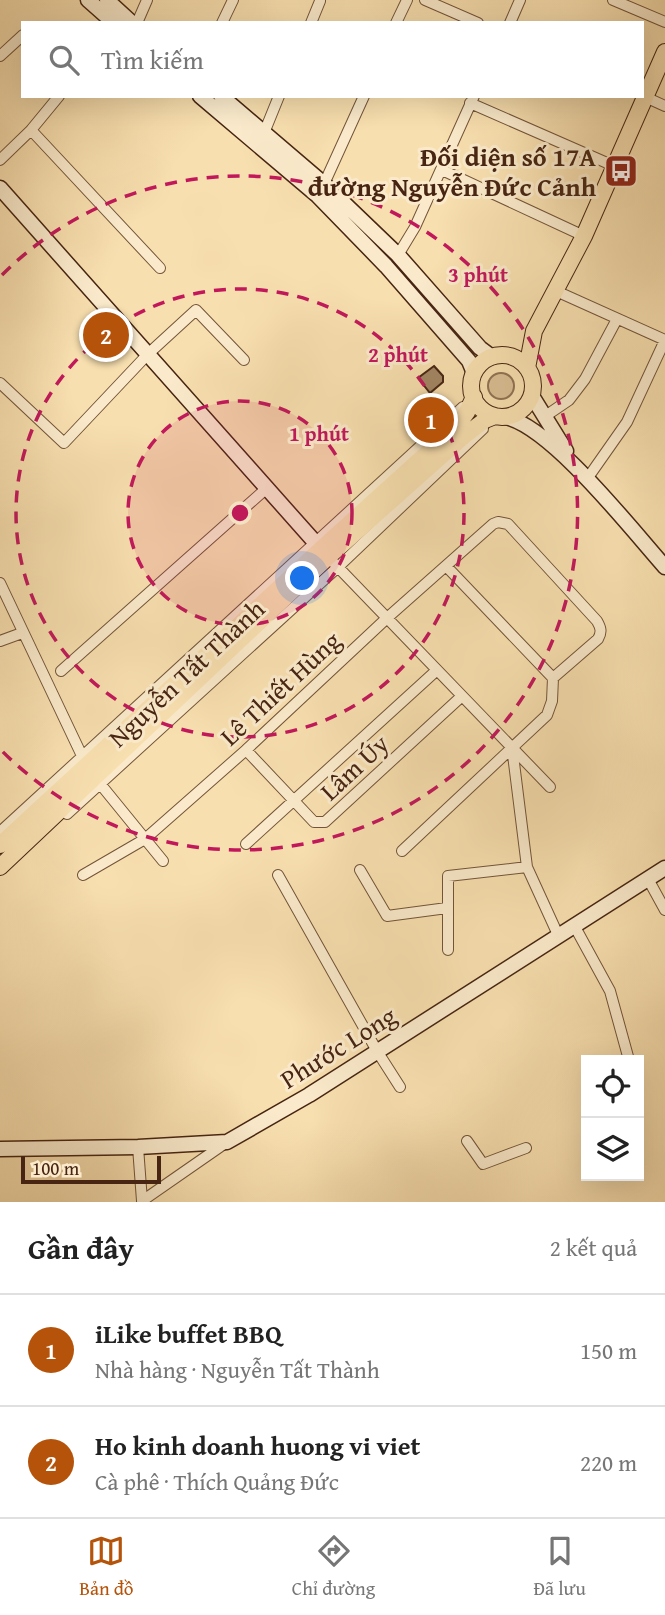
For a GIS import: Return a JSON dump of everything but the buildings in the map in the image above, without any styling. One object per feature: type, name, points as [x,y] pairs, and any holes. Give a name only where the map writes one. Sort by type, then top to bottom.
[{"type":"main road","points":[[644,96],[665,52]]},
{"type":"main road","points":[[509,356],[534,331],[555,292],[584,236],[643,98]]},
{"type":"main road","points":[[527,368],[534,331]]},
{"type":"main road","points":[[509,356],[527,368],[533,381],[532,396],[521,410],[500,416],[478,406],[472,381],[474,373],[485,361],[492,357],[509,356]]},
{"type":"main road","name":"Nguyễn Tất Thành","points":[[0,867],[91,771],[456,427],[474,397]]},
{"type":"main road","name":"Nguyễn Tất Thành","points":[[325,553],[464,436],[485,420],[500,416]]},
{"type":"main road","name":"Nguyễn Tất Thành","points":[[0,845],[91,771]]},
{"type":"street","points":[[88,0],[112,21]]},
{"type":"street","points":[[107,0],[132,21]]},
{"type":"street","points":[[135,21],[147,0]]},
{"type":"street","points":[[223,21],[233,0]]},
{"type":"street","points":[[397,21],[407,0]]},
{"type":"street","points":[[425,0],[473,21]]},
{"type":"street","points":[[511,21],[520,0]]},
{"type":"street","points":[[613,0],[665,22]]},
{"type":"street","points":[[312,21],[320,1]]},
{"type":"street","points":[[0,37],[10,46]]},
{"type":"street","points":[[0,56],[21,37]]},
{"type":"street","points":[[644,96],[665,106]]},
{"type":"street","points":[[0,160],[58,98]]},
{"type":"street","points":[[202,98],[318,196],[386,266],[469,361],[474,373]]},
{"type":"street","points":[[223,98],[324,184],[398,255],[480,348],[492,357]]},
{"type":"street","points":[[264,133],[278,98]]},
{"type":"street","points":[[324,184],[363,98]]},
{"type":"street","points":[[386,266],[398,255],[415,227],[472,100],[614,166]]},
{"type":"street","points":[[31,130],[160,268]]},
{"type":"street","points":[[442,170],[584,236]]},
{"type":"street","points":[[0,188],[325,553],[550,787]]},
{"type":"street","points":[[555,292],[665,340],[627,422],[587,479]]},
{"type":"street","points":[[0,383],[64,443],[148,354],[196,310],[244,360]]},
{"type":"street","points":[[544,417],[569,400],[585,379],[617,319]]},
{"type":"street","points":[[532,396],[574,464],[665,567]]},
{"type":"street","points":[[500,416],[522,422],[532,428],[574,464]]},
{"type":"street","points":[[61,671],[268,487]]},
{"type":"street","name":"Lê Thiết Hùng","points":[[83,875],[145,839],[246,750],[387,618],[498,522],[508,524],[600,627],[598,639],[553,678]]},
{"type":"street","name":"Nguyễn Tất Thành","points":[[0,876],[91,771],[325,553]]},
{"type":"street","points":[[402,851],[547,715],[552,701],[553,678],[446,566]]},
{"type":"street","points":[[1,590],[91,771],[163,861]]},
{"type":"street","points":[[0,640],[22,633]]},
{"type":"street","points":[[246,845],[437,670]]},
{"type":"street","name":"Lâm Úy","points":[[246,750],[314,822],[326,822],[462,696]]},
{"type":"street","points":[[512,747],[527,867],[559,937]]},
{"type":"street","name":"Nguyễn Tất Thành","points":[[0,832],[91,771]]},
{"type":"street","points":[[448,950],[448,876],[527,867]]},
{"type":"street","name":"Phước Long","points":[[0,1149],[138,1147],[227,1142],[309,1095],[665,868]]},
{"type":"street","points":[[360,870],[387,916],[447,908]]},
{"type":"street","points":[[278,875],[400,1087]]},
{"type":"street","points":[[648,879],[665,910]]},
{"type":"street","points":[[575,927],[610,991],[628,1055]]},
{"type":"street","points":[[467,1141],[483,1164],[526,1147]]},
{"type":"street","points":[[138,1147],[143,1201],[227,1142]]},
{"type":"shaded area","points":[[501,373],[510,377],[514,386],[510,395],[501,399],[492,395],[488,386],[492,377]]},
{"type":"place","name":"Đối diện số 17A đường Nguyễn Đức Cảnh","points":[[621,171]]},
{"type":"place","name":"Ho kinh doanh huong vi viet","points":[[106,335]]},
{"type":"place","name":"iLike buffet BBQ","points":[[431,420]]}]
